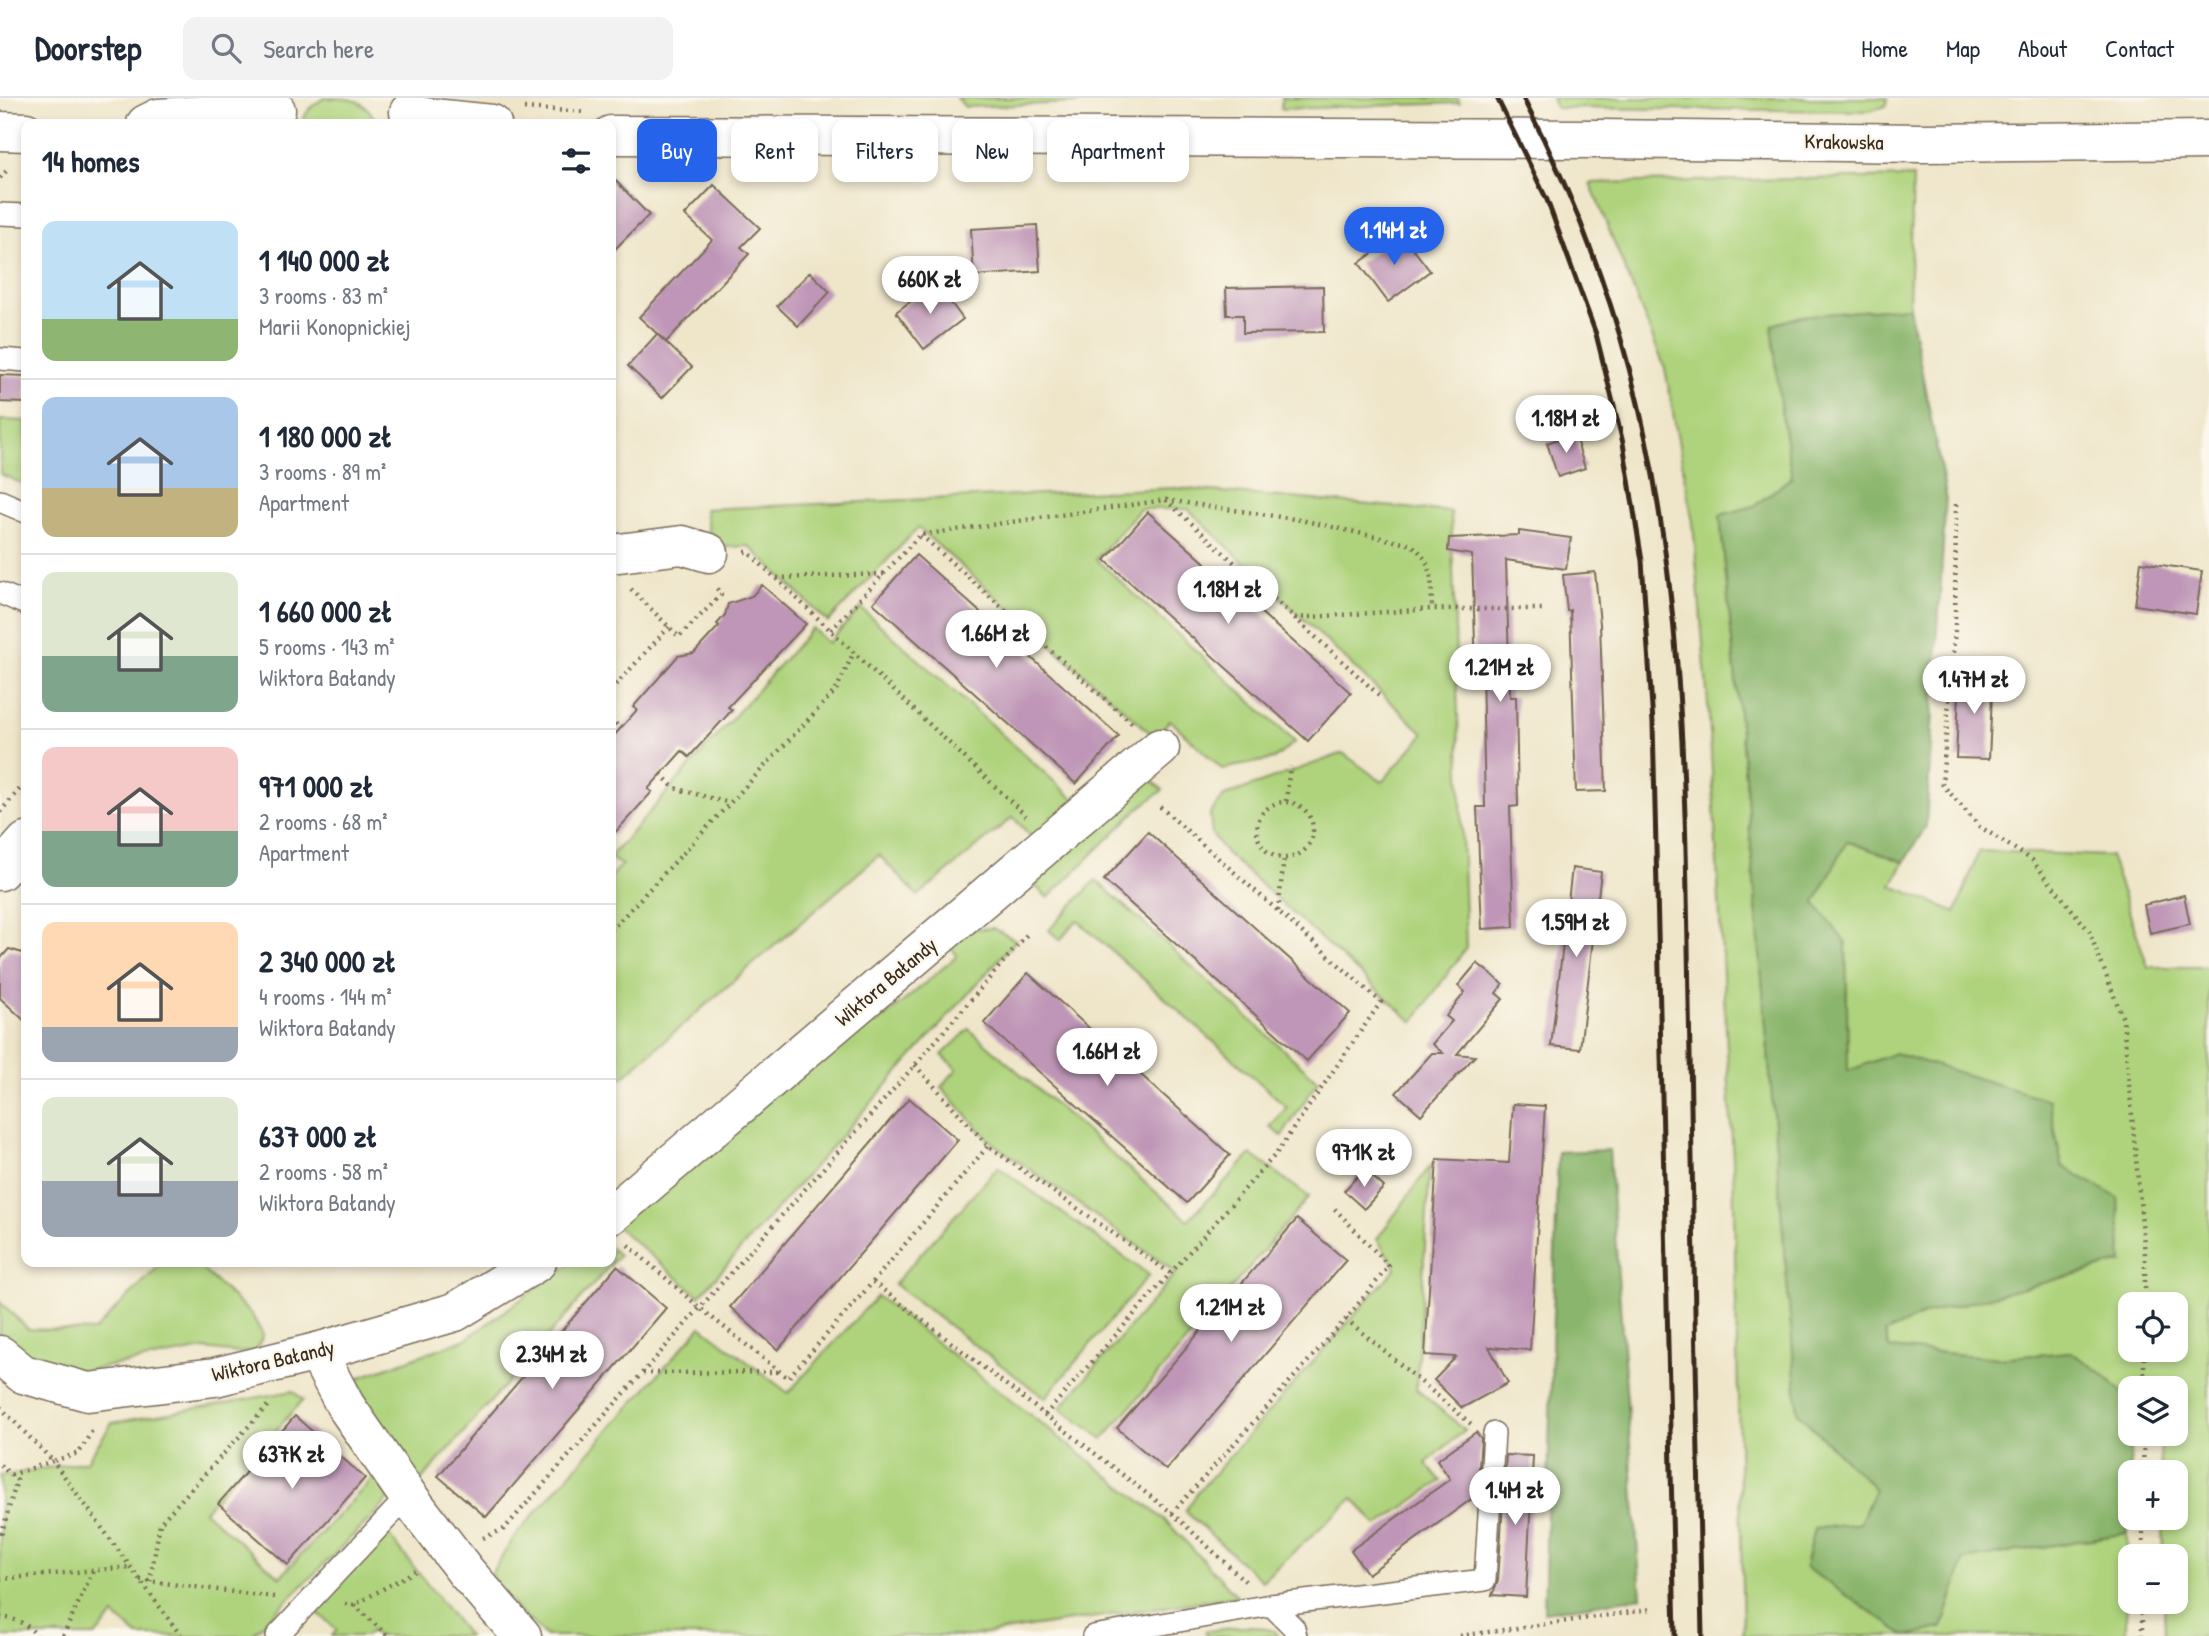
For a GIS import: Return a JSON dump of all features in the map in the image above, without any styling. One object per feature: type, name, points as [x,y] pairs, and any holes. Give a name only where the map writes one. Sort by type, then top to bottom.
[{"type":"street","points":[[157,119],[278,111]]},
{"type":"street","points":[[408,111],[423,117],[443,119]]},
{"type":"street","points":[[0,131],[21,132]]},
{"type":"street","name":"Krakowska","points":[[616,135],[1922,142],[2209,140]]},
{"type":"street","points":[[616,571],[682,545],[709,553]]},
{"type":"street","name":"Wiktora Bałandy","points":[[616,1227],[1052,840],[1160,748]]},
{"type":"street","points":[[0,871],[21,848]]},
{"type":"street","name":"Wiktora Bałandy","points":[[0,1355],[23,1374],[88,1392],[215,1377],[317,1352],[455,1312],[529,1267]]},
{"type":"street","points":[[317,1352],[345,1405],[408,1496],[466,1572],[522,1636]]},
{"type":"lane","points":[[0,153],[21,135]]},
{"type":"lane","points":[[0,214],[21,215]]},
{"type":"lane","points":[[0,359],[21,361]]},
{"type":"lane","points":[[0,501],[21,510]]},
{"type":"lane","points":[[0,593],[21,602]]},
{"type":"lane","points":[[1093,1636],[1271,1605],[1485,1580],[1494,1438]]},
{"type":"lane","points":[[277,1636],[408,1496]]},
{"type":"lane","points":[[1271,1605],[1294,1628],[1296,1636]]},
{"type":"path","points":[[1166,500],[1380,696]]},
{"type":"path","points":[[831,631],[920,535],[1166,500],[1301,520],[1412,545],[1424,555],[1430,567],[1432,609]]},
{"type":"path","points":[[1956,504],[1955,629],[1942,784],[1979,826],[2032,860],[2089,931],[2123,1019],[2145,1255],[2145,1292]]},
{"type":"path","points":[[920,535],[1160,748]]},
{"type":"path","points":[[616,571],[678,637],[722,595],[711,579],[709,553],[748,552],[1052,840]]},
{"type":"path","points":[[776,579],[884,574]]},
{"type":"path","points":[[630,588],[644,586]]},
{"type":"path","points":[[1294,618],[1432,609],[1542,609]]},
{"type":"path","points":[[616,685],[669,627]]},
{"type":"path","points":[[616,925],[836,690],[853,652]]},
{"type":"path","points":[[616,724],[620,729]]},
{"type":"path","points":[[1286,801],[1290,766]]},
{"type":"path","points":[[661,774],[674,788],[729,804]]},
{"type":"path","points":[[0,812],[21,788]]},
{"type":"path","points":[[1286,801],[1306,810],[1314,831],[1311,842],[1304,851],[1294,857],[1283,858],[1264,849],[1256,828],[1265,808],[1286,801]]},
{"type":"path","points":[[1045,1415],[1275,1156],[1381,1002],[1158,805]]},
{"type":"path","points":[[1278,911],[1283,858]]},
{"type":"path","points":[[504,1529],[915,1065],[1029,932]]},
{"type":"path","points":[[915,1065],[988,1146],[1170,1273]]},
{"type":"path","points":[[616,1227],[700,1308],[788,1378],[988,1146]]},
{"type":"path","points":[[1172,1513],[1346,1319],[1389,1266],[1334,1208]]},
{"type":"path","points":[[873,1282],[1172,1513],[1271,1605]]},
{"type":"path","points":[[1346,1319],[1494,1438]]},
{"type":"path","points":[[642,1373],[782,1372]]},
{"type":"path","points":[[150,1582],[160,1523],[279,1393]]},
{"type":"path","points":[[11,1475],[53,1461],[181,1636]]},
{"type":"path","points":[[0,1465],[17,1480],[0,1539]]},
{"type":"path","points":[[0,1579],[130,1567]]},
{"type":"path","points":[[63,1636],[93,1570]]},
{"type":"path","points":[[354,1605],[388,1636]]},
{"type":"path","points":[[1460,1636],[1653,1609]]},
{"type":"path","points":[[2142,1614],[2142,1636]]},
{"type":"path","points":[[0,1617],[24,1624],[37,1636]]},
{"type":"green space","points":[[325,98],[350,99],[363,104],[375,119],[303,119]]},
{"type":"green space","points":[[957,98],[1073,98],[1077,103],[965,107]]},
{"type":"green space","points":[[1282,98],[1458,98],[1460,103],[1281,109]]},
{"type":"green space","points":[[1552,98],[1888,98],[1886,106],[1869,111],[1556,108]]},
{"type":"green space","points":[[1913,177],[1909,307],[1801,316],[1780,404],[1792,477],[1754,506],[1720,516],[1747,797],[1798,1413],[1875,1489],[1860,1523],[1942,1628],[1964,1560],[2127,1533],[2127,1544],[2118,1544],[2118,1614],[2126,1614],[2126,1636],[1743,1636],[1733,1159],[1709,716],[1693,523],[1665,368],[1590,183]]},
{"type":"green space","points":[[1909,307],[1946,495],[1926,826],[1904,862],[1847,841],[1815,903],[1846,943],[1848,1071],[1895,1053],[2049,1100],[2062,1166],[2118,1198],[2122,1262],[1925,1314],[1885,1333],[1889,1348],[1999,1358],[2070,1352],[2099,1371],[2118,1388],[2118,1446],[2131,1446],[2131,1460],[2118,1460],[2118,1530],[2127,1530],[2127,1533],[1964,1560],[1942,1628],[1906,1636],[1805,1567],[1814,1529],[1860,1523],[1875,1489],[1798,1413],[1747,797],[1720,515],[1754,506],[1792,477],[1780,404],[1772,325],[1801,316]]},
{"type":"green space","points":[[0,420],[21,421],[21,483],[0,474]]},
{"type":"green space","points":[[1175,488],[1451,512],[1466,948],[1413,1022],[1225,852],[1212,834],[1210,814],[1224,796],[1343,753],[1382,782],[1424,734],[1188,509],[1140,509],[1096,559],[1295,742],[1274,759],[1222,769],[1170,720],[1155,737],[918,528],[828,622],[749,546],[711,548],[705,509]]},
{"type":"green space","points":[[861,608],[1076,801],[1034,840],[1013,817],[918,896],[879,855],[616,1083],[616,872],[622,865],[616,862],[616,850],[812,628],[828,643]]},
{"type":"green space","points":[[1148,777],[1163,790],[1139,808],[1048,898],[1032,883],[1042,870]]},
{"type":"green space","points":[[1847,841],[1904,862],[1892,886],[1956,912],[1979,851],[2110,856],[2148,967],[2209,967],[2209,1636],[2165,1636],[2164,1614],[2188,1614],[2188,1544],[2163,1544],[2162,1530],[2188,1530],[2188,1460],[2161,1460],[2160,1446],[2188,1446],[2188,1376],[2118,1376],[2118,1388],[2099,1371],[2070,1352],[1999,1358],[1889,1348],[1885,1332],[1925,1314],[2122,1262],[1848,1072],[1846,943],[1814,903]]},
{"type":"green space","points":[[1096,880],[1318,1081],[1282,1136],[1270,1127],[1287,1107],[1077,920],[1060,940],[1049,930]]},
{"type":"green space","points":[[993,928],[1016,940],[699,1296],[616,1226],[861,1020],[877,1024],[957,956],[950,945],[972,929]]},
{"type":"green space","points":[[969,1029],[1188,1220],[1251,1154],[1309,1197],[1103,1439],[1060,1408],[1176,1273],[991,1142],[941,1087],[957,1069],[942,1055]]},
{"type":"green space","points":[[1609,1150],[1641,1597],[1544,1612],[1558,1152]]},
{"type":"green space","points":[[1430,1166],[1416,1389],[1465,1430],[1426,1463],[1441,1481],[1377,1526],[1353,1498],[1262,1581],[1185,1511],[1198,1492],[1396,1268],[1377,1239]]},
{"type":"green space","points":[[998,1167],[1149,1275],[1045,1398],[894,1284]]},
{"type":"green space","points":[[158,1267],[199,1267],[252,1315],[263,1335],[256,1351],[239,1353],[204,1349],[83,1371],[32,1359],[0,1339],[0,1302],[28,1329],[94,1331]]},
{"type":"green space","points":[[566,1267],[608,1267],[421,1481],[370,1422],[358,1378],[466,1339]]},
{"type":"green space","points":[[877,1296],[1165,1520],[1237,1596],[971,1636],[546,1636],[500,1592],[491,1574],[515,1536],[701,1326],[788,1393]]},
{"type":"green space","points":[[293,1391],[303,1400],[204,1511],[280,1577],[376,1475],[389,1498],[251,1636],[138,1636],[114,1615],[95,1636],[0,1636],[0,1476],[87,1461],[112,1423]]},
{"type":"green space","points":[[388,1534],[468,1636],[377,1636],[371,1631],[366,1636],[332,1636],[337,1630],[317,1612],[334,1586]]},
{"type":"green space","points":[[1252,1626],[1274,1631],[1278,1636],[1206,1636],[1205,1631]]},
{"type":"building","points":[[616,181],[649,215],[616,248]]},
{"type":"building","points":[[714,185],[760,228],[741,247],[749,254],[666,342],[639,317],[712,240],[685,215]]},
{"type":"building","points":[[1037,225],[1040,271],[974,276],[971,229]]},
{"type":"building","points":[[1401,233],[1430,271],[1388,302],[1359,263]]},
{"type":"building","points":[[810,272],[830,292],[798,326],[777,306]]},
{"type":"building","points":[[936,283],[963,319],[924,349],[896,312]]},
{"type":"building","points":[[1323,286],[1324,332],[1243,333],[1243,315],[1227,315],[1226,288]]},
{"type":"building","points":[[657,334],[692,367],[662,398],[628,366]]},
{"type":"building","points":[[0,375],[21,376],[21,403],[0,402]]},
{"type":"building","points":[[1574,433],[1585,468],[1558,477],[1547,443]]},
{"type":"building","points":[[1148,512],[1351,693],[1308,741],[1105,560]]},
{"type":"building","points":[[1519,531],[1571,538],[1566,569],[1506,560],[1510,697],[1516,697],[1518,806],[1510,807],[1514,927],[1482,929],[1477,807],[1485,807],[1482,670],[1476,670],[1472,555],[1448,551],[1449,538],[1519,535]]},
{"type":"building","points":[[916,555],[1119,736],[1076,784],[873,603]]},
{"type":"building","points":[[2141,562],[2202,571],[2196,614],[2135,605]]},
{"type":"building","points":[[1595,572],[1600,624],[1606,791],[1576,792],[1570,610],[1567,611],[1563,575]]},
{"type":"building","points":[[762,585],[806,624],[728,707],[732,710],[689,757],[682,751],[648,789],[652,792],[616,832],[616,733],[637,710],[633,707],[678,656],[694,653],[719,626],[717,624],[725,615],[728,604],[752,596]]},
{"type":"building","points":[[1960,672],[1993,674],[1989,759],[1956,758]]},
{"type":"building","points":[[1148,832],[1350,1013],[1307,1061],[1104,880]]},
{"type":"building","points":[[1572,868],[1601,872],[1580,1049],[1551,1046]]},
{"type":"building","points":[[2184,895],[2190,924],[2150,933],[2144,905]]},
{"type":"building","points":[[9,949],[21,953],[21,1017],[0,998],[0,959]]},
{"type":"building","points":[[1477,963],[1503,984],[1496,993],[1503,999],[1457,1054],[1475,1056],[1421,1115],[1396,1093],[1432,1053],[1443,1053],[1432,1044],[1452,1021],[1446,1016],[1465,992],[1458,986]]},
{"type":"building","points":[[1028,973],[1230,1155],[1187,1203],[984,1023]]},
{"type":"building","points":[[909,1098],[958,1140],[778,1350],[730,1307]]},
{"type":"building","points":[[1513,1104],[1545,1106],[1530,1350],[1489,1347],[1508,1383],[1462,1408],[1434,1380],[1456,1357],[1425,1355],[1437,1159],[1509,1163]]},
{"type":"building","points":[[1364,1169],[1384,1187],[1364,1209],[1344,1191]]},
{"type":"building","points":[[1297,1219],[1346,1260],[1166,1470],[1117,1428]]},
{"type":"building","points":[[617,1266],[666,1308],[486,1517],[438,1476]]},
{"type":"building","points":[[295,1416],[365,1478],[288,1565],[218,1504]]},
{"type":"building","points":[[1476,1432],[1481,1438],[1477,1495],[1368,1574],[1351,1550],[1450,1479],[1437,1460]]},
{"type":"building","points":[[1506,1455],[1533,1456],[1526,1597],[1492,1595],[1498,1581]]},
{"type":"railway","points":[[1497,98],[1547,200],[1596,334],[1623,443],[1642,561],[1653,723],[1675,1636]]},
{"type":"railway","points":[[1523,98],[1584,230],[1608,298],[1629,368],[1649,452],[1663,537],[1680,709],[1684,796],[1702,1636]]}]
